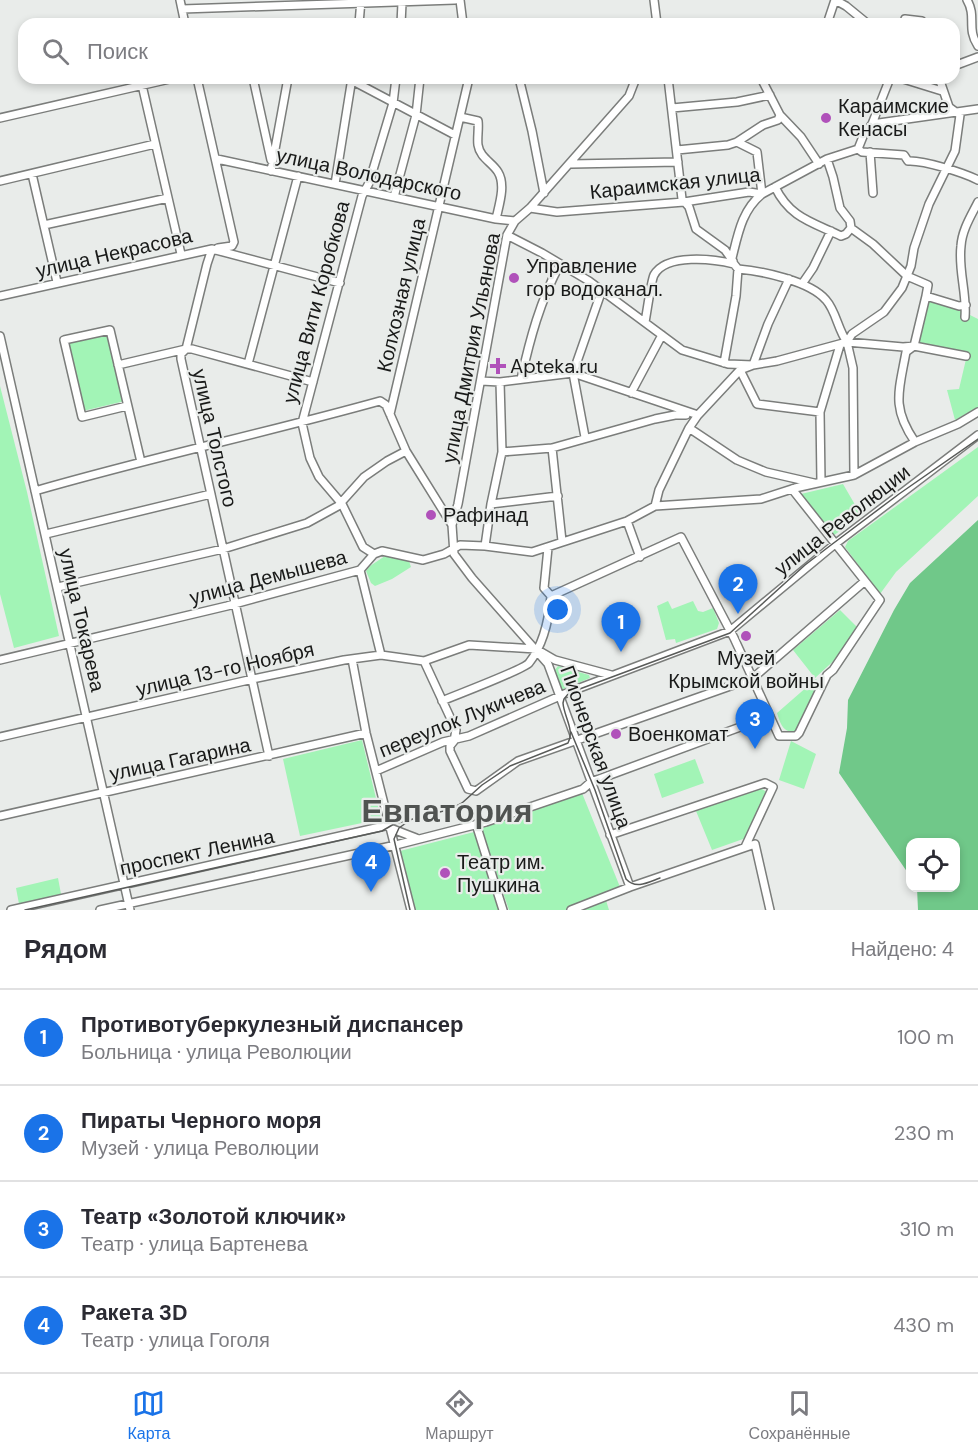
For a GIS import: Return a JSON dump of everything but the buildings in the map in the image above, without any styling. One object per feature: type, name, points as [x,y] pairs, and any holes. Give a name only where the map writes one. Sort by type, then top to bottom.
[{"type":"street","points":[[180,0],[184,18]]},
{"type":"street","points":[[182,9],[455,0]]},
{"type":"street","points":[[460,0],[462,18]]},
{"type":"street","points":[[654,0],[656,18]]},
{"type":"street","points":[[829,18],[835,0],[861,18]]},
{"type":"street","points":[[967,0],[972,11],[971,36],[978,46]]},
{"type":"street","points":[[360,18],[361,2]]},
{"type":"street","points":[[401,18],[402,3]]},
{"type":"street","points":[[960,64],[978,57]]},
{"type":"street","points":[[0,118],[147,84]]},
{"type":"street","points":[[198,84],[234,242],[232,246],[212,249]]},
{"type":"street","points":[[254,84],[271,167]]},
{"type":"street","points":[[271,167],[287,84]]},
{"type":"street","points":[[335,184],[350,84]]},
{"type":"street","points":[[360,84],[455,135]]},
{"type":"street","name":"улица Вити Коробкова","points":[[374,554],[363,547],[340,503],[319,477],[310,458],[302,423],[362,196],[393,103],[395,84]]},
{"type":"street","points":[[394,197],[416,115],[419,84]]},
{"type":"street","name":"Колхозная улица","points":[[390,414],[468,84]]},
{"type":"street","points":[[520,84],[544,193]]},
{"type":"street","name":"улица Дмитрия Ульянова","points":[[452,525],[458,504],[507,235],[515,221],[571,164],[628,96],[633,84]]},
{"type":"street","points":[[669,84],[682,199],[688,207],[696,229],[725,250],[735,264]]},
{"type":"street","points":[[764,84],[780,116],[801,137],[819,164]]},
{"type":"street","points":[[888,84],[872,124],[864,134],[858,149],[862,152],[904,155],[908,161],[919,160],[978,180]]},
{"type":"street","points":[[919,84],[942,91]]},
{"type":"street","points":[[689,428],[737,460],[787,478],[820,483],[820,412],[844,343],[852,334],[884,312],[899,293],[907,276],[928,204],[955,151],[960,115],[949,107],[940,84]]},
{"type":"street","points":[[142,85],[181,254]]},
{"type":"street","points":[[672,108],[737,102],[770,95]]},
{"type":"street","points":[[872,124],[978,109]]},
{"type":"street","points":[[677,150],[728,145],[737,142],[763,125],[778,120],[780,116]]},
{"type":"street","points":[[460,117],[478,121],[478,145],[483,157],[500,177],[502,187],[496,219]]},
{"type":"street","points":[[724,363],[736,296],[735,264],[745,213],[754,200],[762,194],[757,152],[737,142]]},
{"type":"street","points":[[0,181],[155,144]]},
{"type":"street","name":"Караимская улица","points":[[530,208],[557,212],[684,202],[749,192],[762,194],[827,159],[858,149]]},
{"type":"street","points":[[870,152],[873,193]]},
{"type":"street","name":"улица Володарского","points":[[217,159],[271,167],[298,176],[365,191],[515,221]]},
{"type":"street","points":[[827,159],[840,208],[850,221],[851,228],[873,244],[907,276],[928,285],[914,346],[906,352],[898,397],[904,426],[915,442]]},
{"type":"street","points":[[571,164],[678,162]]},
{"type":"street","points":[[32,174],[57,282]]},
{"type":"street","points":[[248,364],[298,176]]},
{"type":"street","points":[[776,187],[780,196],[798,217],[841,236],[851,228]]},
{"type":"street","points":[[44,225],[168,198]]},
{"type":"street","points":[[965,317],[961,246],[964,232],[978,202]]},
{"type":"street","points":[[802,284],[813,268],[831,231]]},
{"type":"street","points":[[507,235],[602,290],[682,350],[724,363],[753,365]]},
{"type":"street","name":"улица Некрасова","points":[[0,296],[181,254],[212,249],[340,283]]},
{"type":"street","name":"улица Толстого","points":[[212,249],[186,349],[181,354],[181,359],[269,756]]},
{"type":"street","points":[[645,322],[653,277],[665,265],[704,258],[789,279],[826,299],[854,368],[854,475]]},
{"type":"street","points":[[521,379],[530,338],[540,308],[560,264]]},
{"type":"street","points":[[753,365],[768,324],[789,279]]},
{"type":"street","points":[[585,437],[573,373],[602,290]]},
{"type":"street","points":[[926,296],[958,306],[966,305]]},
{"type":"street","points":[[127,406],[82,417],[64,340],[110,330],[141,462]]},
{"type":"street","points":[[631,393],[662,334]]},
{"type":"street","name":"улица Токарева","points":[[0,336],[129,907]]},
{"type":"street","points":[[655,507],[659,490],[689,428],[698,415],[740,370],[844,343],[914,346],[966,356]]},
{"type":"street","points":[[118,365],[186,349],[313,382]]},
{"type":"street","points":[[740,370],[757,404],[820,412]]},
{"type":"street","points":[[481,381],[500,382],[573,373],[698,415]]},
{"type":"street","points":[[485,546],[502,452],[500,382]]},
{"type":"street","points":[[35,490],[302,423],[380,401],[386,405],[406,451],[452,525],[453,549]]},
{"type":"street","name":"улица Демышева","points":[[0,660],[235,604],[360,570],[374,554],[382,551],[423,560],[460,545],[523,552],[548,548],[562,541],[627,521],[655,507],[761,499],[854,475],[978,412]]},
{"type":"street","points":[[502,452],[552,448],[585,437],[675,415],[698,415]]},
{"type":"street","name":"улица Революции","points":[[560,696],[730,631],[835,544],[978,435]]},
{"type":"street","points":[[552,448],[562,541]]},
{"type":"street","points":[[58,587],[223,549],[307,522],[340,503],[372,470],[406,451]]},
{"type":"street","points":[[550,596],[681,537],[730,631],[779,736],[796,736],[827,675],[833,670],[880,600],[790,490],[787,478]]},
{"type":"street","points":[[46,534],[211,494]]},
{"type":"street","points":[[491,504],[558,496]]},
{"type":"street","points":[[439,505],[449,510],[458,504]]},
{"type":"street","points":[[627,521],[640,557]]},
{"type":"street","points":[[442,701],[528,664],[549,618],[550,596],[544,588],[548,548]]},
{"type":"street","name":"Пионерская улица","points":[[453,549],[472,578],[536,649]]},
{"type":"street","points":[[360,570],[381,656],[424,661],[469,645],[536,649],[551,662],[611,675]]},
{"type":"street","points":[[424,661],[456,730],[450,751],[465,784],[471,791],[476,791],[518,761],[753,678],[865,581]]},
{"type":"street","name":"улица 13-го Ноября","points":[[0,737],[253,679],[352,659],[381,656]]},
{"type":"street","points":[[352,659],[366,733],[411,910]]},
{"type":"street","name":"Пионерская улица","points":[[551,662],[560,696],[630,887]]},
{"type":"street","name":"переулок Лукичева","points":[[376,771],[443,742],[469,736],[560,696]]},
{"type":"street","name":"проспект Ленина","points":[[100,910],[129,907],[476,825],[583,789],[591,782],[770,716]]},
{"type":"street","name":"улица Гагарина","points":[[0,816],[366,733]]},
{"type":"street","points":[[610,835],[765,783],[773,787],[745,846]]},
{"type":"street","points":[[476,825],[503,910]]},
{"type":"street","points":[[390,827],[406,836],[419,839]]},
{"type":"street","name":"проспект Ленина","points":[[10,910],[390,827]]},
{"type":"street","points":[[571,910],[755,844],[770,910]]},
{"type":"shaded area","points":[[927,298],[967,306],[966,313],[978,319],[978,407],[955,420],[947,390],[959,389],[967,355],[915,345]]},
{"type":"shaded area","points":[[108,332],[125,401],[83,411],[67,341]]},
{"type":"shaded area","points":[[0,386],[27,492],[59,636],[14,648],[0,594]]},
{"type":"shaded area","points":[[978,447],[978,496],[896,572],[880,594],[845,547],[848,541]]},
{"type":"shaded area","points":[[843,484],[861,515],[833,536],[801,494]]},
{"type":"shaded area","points":[[978,520],[978,910],[918,910],[917,892],[960,892],[960,838],[906,838],[906,870],[839,773],[847,728],[848,700],[910,583]]},
{"type":"shaded area","points":[[385,556],[409,561],[411,567],[375,586],[371,583],[366,571]]},
{"type":"shaded area","points":[[668,601],[672,609],[693,601],[698,611],[703,612],[713,608],[719,623],[717,629],[676,643],[675,639],[666,640],[657,606]]},
{"type":"shaded area","points":[[840,610],[858,628],[840,655],[815,678],[793,650]]},
{"type":"shaded area","points":[[558,666],[589,675],[590,678],[561,690],[554,671]]},
{"type":"shaded area","points":[[816,679],[821,685],[796,733],[788,731],[781,724],[777,713]]},
{"type":"shaded area","points":[[362,740],[381,819],[300,836],[283,759]]},
{"type":"shaded area","points":[[791,741],[816,754],[804,789],[779,780]]},
{"type":"shaded area","points":[[695,759],[704,783],[662,798],[654,774]]},
{"type":"shaded area","points":[[759,787],[768,793],[746,838],[712,850],[696,811]]},
{"type":"shaded area","points":[[582,793],[620,887],[604,894],[609,910],[509,910],[481,828]]},
{"type":"shaded area","points":[[474,832],[499,910],[414,910],[400,851]]},
{"type":"shaded area","points":[[58,878],[61,894],[19,904],[16,888]]},
{"type":"tram line","points":[[25,910],[382,831],[394,824],[451,809],[510,766],[568,743],[570,728],[563,703],[569,693],[730,633],[805,565],[899,494],[978,439]]},
{"type":"tram line","points":[[571,732],[595,790],[626,879],[638,885],[660,878]]},
{"type":"tram line","points":[[406,823],[399,828],[394,839],[410,910]]},
{"type":"place","name":"Караимские Кенасы","points":[[826,118]]},
{"type":"place","name":"Управление гор водоканал.","points":[[514,278]]},
{"type":"place","name":"Apteka.ru","points":[[498,366]]},
{"type":"place","name":"Рафинад","points":[[431,515]]},
{"type":"place","name":"Пираты Черного моря","points":[[738,614]]},
{"type":"place","name":"Музей Крымской войны","points":[[746,636]]},
{"type":"place","name":"Противотуберкулезный диспансер","points":[[621,652]]},
{"type":"place","name":"Военкомат","points":[[616,734]]},
{"type":"place","name":"Театр «Золотой ключик»","points":[[755,749]]},
{"type":"place","name":"Театр им. Пушкина","points":[[445,873]]},
{"type":"place","name":"Ракета 3D","points":[[371,892]]},
{"type":"district","name":"Евпатория","points":[[447,811]]}]
